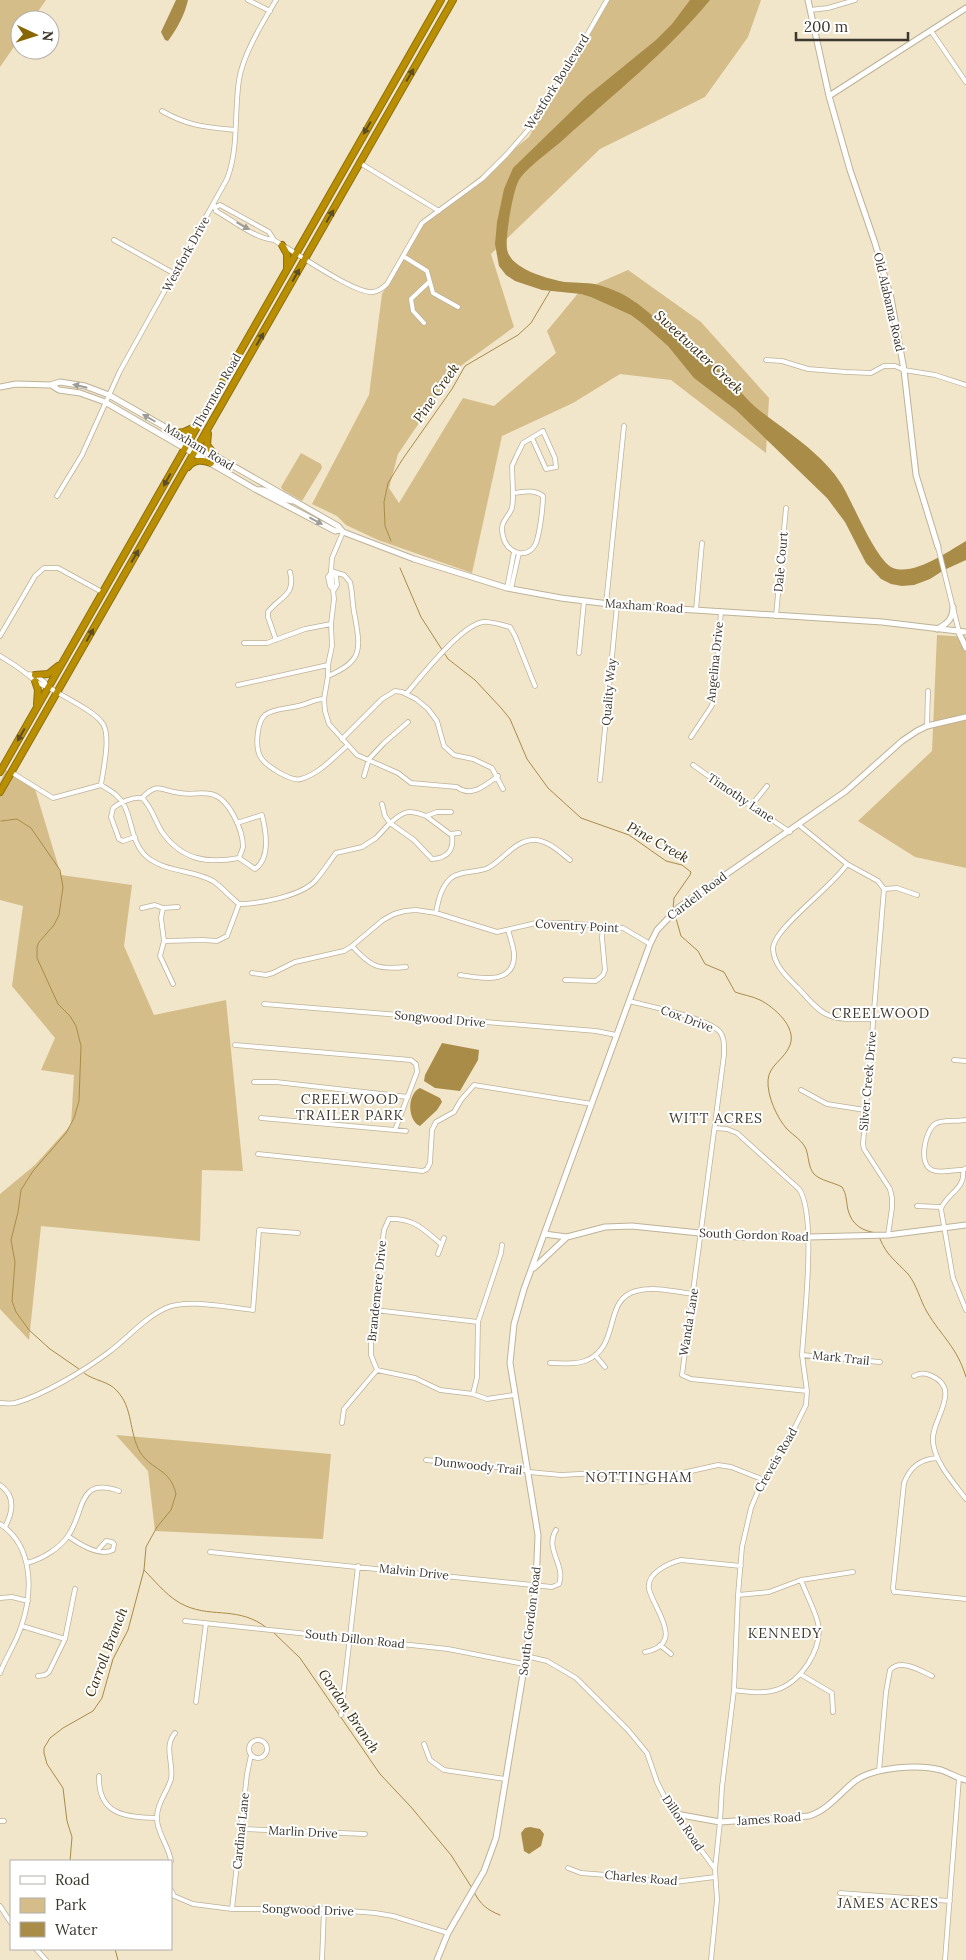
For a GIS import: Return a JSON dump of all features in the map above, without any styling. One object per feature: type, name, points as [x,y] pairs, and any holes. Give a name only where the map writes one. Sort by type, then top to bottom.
[{"type":"highway","name":"Thornton Road","points":[[0,772],[441,0]]},
{"type":"highway","name":"Thornton Road","points":[[0,792],[453,0]]},
{"type":"highway","points":[[282,245],[287,254],[287,270]]},
{"type":"highway","points":[[176,433],[184,432],[198,425]]},
{"type":"highway","points":[[210,426],[207,445],[216,457]]},
{"type":"highway","points":[[185,469],[195,461],[211,463]]},
{"type":"highway","points":[[35,711],[38,690],[32,677],[48,674],[64,660]]},
{"type":"street","points":[[248,0],[270,11]]},
{"type":"street","name":"Westfork Drive","points":[[57,496],[98,424],[105,402],[120,371],[215,206],[230,171],[241,72],[248,53],[276,0]]},
{"type":"street","name":"Westfork Boulevard","points":[[274,240],[269,232],[220,205],[215,206],[216,211],[265,239],[274,240],[356,289],[372,292],[381,289],[387,284],[422,223],[482,179],[507,154],[534,122],[564,75],[607,0]]},
{"type":"street","name":"Old Alabama Road","points":[[808,0],[829,96],[850,170],[875,243],[890,298],[904,370],[916,475],[950,591],[959,633]]},
{"type":"street","points":[[810,10],[855,0]]},
{"type":"street","points":[[829,96],[862,73],[966,8]]},
{"type":"street","points":[[931,31],[966,81]]},
{"type":"street","points":[[162,111],[181,122],[194,126],[235,130]]},
{"type":"street","points":[[360,164],[439,211]]},
{"type":"street","points":[[114,240],[175,274]]},
{"type":"street","points":[[403,256],[426,272],[433,292],[458,307]]},
{"type":"street","points":[[424,323],[413,311],[411,299],[429,282]]},
{"type":"street","points":[[766,360],[782,361],[808,369],[846,372],[871,373],[884,366],[895,366],[904,370],[935,375],[966,385]]},
{"type":"street","name":"Maxham Road","points":[[0,387],[23,384],[50,385],[60,382],[109,395],[338,526],[342,531]]},
{"type":"street","name":"Maxham Road","points":[[50,385],[59,390],[80,393],[105,402],[257,490],[335,531],[342,531],[414,559],[509,589],[606,604],[882,622],[959,633],[966,632]]},
{"type":"street","points":[[606,604],[624,426]]},
{"type":"street","points":[[513,492],[538,492],[543,496],[536,542],[531,550],[525,553],[516,553],[506,544],[502,529],[506,516],[511,510],[513,492],[512,466],[523,443],[543,431],[555,458],[556,467],[546,469],[532,438]]},
{"type":"street","points":[[257,490],[263,489],[285,501],[294,501]]},
{"type":"street","name":"Dale Court","points":[[776,616],[786,508]]},
{"type":"street","points":[[334,590],[330,586],[328,577],[331,572],[332,558],[342,531]]},
{"type":"street","points":[[696,610],[702,543]]},
{"type":"street","points":[[509,589],[516,553]]},
{"type":"street","points":[[0,636],[36,574],[44,568],[58,568],[102,592]]},
{"type":"street","points":[[276,640],[268,612],[288,594],[292,587],[290,572]]},
{"type":"street","points":[[331,572],[336,576],[337,585],[334,590],[331,624],[332,646],[324,699],[329,724],[357,755],[398,773],[411,784],[457,787],[463,792],[470,792],[484,787],[498,776]]},
{"type":"street","points":[[328,676],[345,668],[356,656],[359,635],[350,582],[344,575],[331,572]]},
{"type":"street","points":[[579,652],[584,601]]},
{"type":"street","name":"Quality Way","points":[[600,780],[617,605]]},
{"type":"street","points":[[936,630],[947,624],[953,614],[953,608]]},
{"type":"street","name":"Angelina Drive","points":[[691,737],[714,700],[721,612]]},
{"type":"street","points":[[406,694],[438,656],[471,627],[482,622],[510,627],[535,686]]},
{"type":"street","points":[[244,643],[267,642],[305,629],[331,624]]},
{"type":"street","points":[[959,633],[966,648]]},
{"type":"street","name":"Maxham Road","points":[[959,633],[966,636]]},
{"type":"street","points":[[0,656],[97,717],[104,726],[106,755],[101,785]]},
{"type":"street","points":[[238,684],[328,665]]},
{"type":"street","points":[[342,739],[382,699],[395,691],[406,694],[428,709],[437,721],[444,746],[454,755],[473,759],[492,768],[504,789]]},
{"type":"street","points":[[927,726],[928,691]]},
{"type":"street","points":[[324,699],[313,700],[302,705],[266,714],[260,722],[258,740],[260,756],[265,763],[277,771],[297,780],[312,774],[348,745]]},
{"type":"street","name":"Cardell Road","points":[[532,1271],[650,944],[664,921],[679,906],[790,832],[846,791],[902,741],[927,726],[966,717]]},
{"type":"street","points":[[364,776],[369,759],[408,722]]},
{"type":"street","name":"Timothy Lane","points":[[693,765],[790,832]]},
{"type":"street","points":[[11,772],[53,798],[101,785],[111,790],[123,803],[141,851],[162,866],[212,881],[239,904],[257,904],[301,891],[314,882],[336,853],[362,847],[376,838],[390,823],[400,814],[412,811],[426,816],[452,835],[453,844],[450,851],[432,859],[414,840],[390,823],[385,816],[382,804]]},
{"type":"street","points":[[751,806],[767,786]]},
{"type":"street","points":[[135,837],[123,841],[119,839],[111,817],[113,808],[137,798],[142,798],[152,788],[158,787],[177,793],[209,794],[216,796],[227,805],[237,823],[243,848],[239,858]]},
{"type":"street","points":[[142,798],[147,803],[163,832],[189,856],[211,861],[239,858],[255,869],[261,865],[265,853],[262,815],[237,823]]},
{"type":"street","points":[[426,816],[437,812],[451,812]]},
{"type":"street","points":[[799,825],[847,864],[878,881],[884,888],[897,888],[917,895]]},
{"type":"street","points":[[452,835],[459,833]]},
{"type":"street","points":[[436,913],[442,890],[450,879],[463,873],[485,869],[497,863],[519,844],[526,841],[543,841],[570,860]]},
{"type":"street","points":[[847,864],[777,936],[773,951],[783,973],[819,1010],[831,1016],[874,1019]]},
{"type":"street","name":"Silver Creek Drive","points":[[884,888],[863,1147],[886,1182],[892,1198],[888,1235]]},
{"type":"street","points":[[164,942],[217,941],[227,936],[239,904]]},
{"type":"street","points":[[142,908],[155,905],[163,908],[178,907]]},
{"type":"street","points":[[163,908],[161,918],[164,942],[160,956],[173,984]]},
{"type":"street","name":"Coventry Point","points":[[252,973],[266,975],[295,962],[344,950],[394,914],[416,910],[436,913],[497,932],[536,923],[623,928],[650,944]]},
{"type":"street","points":[[566,980],[596,981],[603,975],[605,965],[602,938],[603,926]]},
{"type":"street","points":[[460,975],[489,979],[500,977],[506,973],[511,966],[514,952],[508,930]]},
{"type":"street","points":[[352,946],[373,966],[390,969],[406,967]]},
{"type":"street","name":"Cox Drive","points":[[629,1002],[668,1011],[698,1021],[719,1031],[724,1043],[701,1234]]},
{"type":"street","name":"Songwood Drive","points":[[264,1004],[596,1031],[616,1035]]},
{"type":"street","points":[[235,1045],[411,1060],[416,1064],[417,1072],[395,1130]]},
{"type":"street","points":[[954,1060],[966,1061]]},
{"type":"street","points":[[254,1082],[276,1082],[408,1096]]},
{"type":"street","points":[[258,1154],[423,1171],[428,1169],[430,1163],[432,1130],[436,1122],[454,1112],[461,1100],[474,1085],[592,1104]]},
{"type":"street","points":[[801,1090],[827,1104],[865,1110]]},
{"type":"street","points":[[260,1118],[406,1131]]},
{"type":"street","points":[[966,1120],[942,1122],[932,1126],[929,1130],[923,1157],[926,1166],[934,1171],[965,1169],[964,1183],[946,1198],[941,1207],[953,1278],[966,1310]]},
{"type":"street","name":"Creveis Road","points":[[714,1869],[734,1690],[742,1547],[751,1508],[764,1480],[802,1416],[806,1405],[807,1391],[802,1355],[809,1237],[806,1208],[803,1194],[799,1189],[737,1134],[726,1128],[715,1128]]},
{"type":"street","points":[[917,1206],[941,1207]]},
{"type":"street","name":"Brandemere Drive","points":[[377,1370],[371,1355],[371,1341],[382,1240],[389,1220],[401,1219],[419,1225],[440,1244]]},
{"type":"street","name":"South Gordon Road","points":[[544,1234],[567,1237],[605,1226],[632,1226],[738,1237],[809,1237],[888,1235],[966,1225]]},
{"type":"street","points":[[0,1403],[14,1403],[75,1375],[109,1352],[141,1325],[166,1308],[180,1304],[195,1304],[253,1310],[259,1230],[298,1233]]},
{"type":"street","name":"Wanda Lane","points":[[701,1234],[682,1375],[686,1378],[807,1391]]},
{"type":"street","points":[[532,1271],[567,1237]]},
{"type":"street","points":[[438,1254],[440,1244],[444,1238]]},
{"type":"street","points":[[472,1394],[477,1377],[478,1322],[502,1245]]},
{"type":"street","name":"South Gordon Road","points":[[437,1960],[448,1933],[481,1877],[491,1856],[496,1838],[536,1586],[538,1535],[510,1363],[511,1339],[518,1308],[532,1271]]},
{"type":"street","points":[[550,1363],[579,1362],[595,1355],[609,1336],[615,1308],[629,1293],[648,1290],[694,1294]]},
{"type":"street","points":[[375,1310],[478,1322]]},
{"type":"street","points":[[595,1355],[605,1367]]},
{"type":"street","name":"Mark Trail","points":[[802,1355],[880,1362]]},
{"type":"street","points":[[342,1423],[344,1409],[377,1370],[414,1378],[440,1390],[472,1394],[487,1399],[514,1395]]},
{"type":"street","points":[[914,1376],[928,1374],[937,1378],[945,1388],[944,1404],[932,1442],[937,1458],[966,1499]]},
{"type":"street","points":[[937,1458],[918,1462],[910,1471],[904,1483],[893,1588],[894,1592],[966,1600]]},
{"type":"street","name":"Dunwoody Trail","points":[[426,1460],[529,1472],[561,1474],[598,1473],[642,1482],[718,1466],[737,1469],[764,1480]]},
{"type":"street","points":[[0,1485],[8,1493],[12,1504],[11,1515],[5,1527]]},
{"type":"street","points":[[27,1563],[44,1556],[68,1536],[83,1500],[88,1493],[96,1487],[105,1487],[119,1491]]},
{"type":"street","points":[[0,1524],[5,1527],[18,1545],[27,1563],[29,1582],[28,1601],[22,1626],[0,1673]]},
{"type":"street","name":"Malvin Drive","points":[[210,1552],[552,1587],[560,1584],[562,1577],[552,1544],[552,1535],[556,1530]]},
{"type":"street","points":[[68,1536],[81,1545],[98,1550]]},
{"type":"street","points":[[645,1652],[653,1650],[660,1645],[665,1631],[664,1621],[649,1589],[649,1582],[653,1574],[681,1560],[741,1566]]},
{"type":"street","points":[[341,1715],[358,1566]]},
{"type":"street","points":[[738,1595],[769,1592],[801,1580],[853,1572]]},
{"type":"street","points":[[734,1690],[754,1692],[775,1690],[792,1682],[800,1674],[816,1646],[818,1633],[818,1624],[801,1580]]},
{"type":"street","points":[[38,1676],[48,1672],[65,1639],[75,1589]]},
{"type":"street","points":[[0,1598],[12,1597],[28,1601]]},
{"type":"street","name":"South Dillon Road","points":[[185,1621],[448,1650],[524,1664]]},
{"type":"street","points":[[196,1702],[206,1623]]},
{"type":"street","points":[[22,1626],[65,1639]]},
{"type":"street","points":[[660,1645],[672,1654]]},
{"type":"street","name":"Dillon Road","points":[[526,1656],[547,1661],[576,1678],[628,1730],[647,1753],[664,1796],[714,1869],[717,1900],[711,1960]]},
{"type":"street","points":[[879,1771],[886,1692],[890,1670],[896,1666],[904,1666],[916,1668],[932,1676]]},
{"type":"street","points":[[800,1674],[832,1693],[833,1712]]},
{"type":"street","points":[[171,1860],[158,1826],[157,1818],[161,1802],[171,1779],[169,1750],[175,1733]]},
{"type":"street","points":[[261,1741],[266,1744],[266,1753],[262,1757],[256,1758],[251,1755],[249,1750],[253,1742],[261,1741]]},
{"type":"street","points":[[424,1744],[430,1760],[444,1770],[506,1780]]},
{"type":"street","name":"Cardinal Lane","points":[[232,1908],[247,1774],[251,1755]]},
{"type":"street","name":"James Road","points":[[676,1814],[720,1822],[809,1816],[820,1811],[856,1780],[879,1771],[910,1768],[934,1769],[966,1780]]},
{"type":"street","points":[[99,1776],[99,1789],[111,1809],[126,1815],[157,1818]]},
{"type":"street","points":[[945,1960],[959,1778]]},
{"type":"street","name":"Marlin Drive","points":[[242,1829],[364,1834]]},
{"type":"street","name":"Charles Road","points":[[568,1868],[581,1873],[666,1883],[715,1877]]},
{"type":"street","name":"Songwood Drive","points":[[172,1892],[174,1896],[193,1904],[232,1908],[324,1909],[393,1916],[448,1933]]},
{"type":"street","points":[[840,1893],[950,1901]]},
{"type":"street","points":[[0,1906],[10,1921]]},
{"type":"street","points":[[322,1960],[324,1909]]},
{"type":"street","points":[[6,1915],[10,1911]]},
{"type":"street","points":[[37,1950],[46,1960]]},
{"type":"green space","points":[[0,0],[46,0],[39,10],[10,10],[10,52],[0,67]]},
{"type":"green space","points":[[605,0],[761,0],[748,37],[705,97],[600,149],[491,254],[514,327],[455,370],[398,454],[389,488],[399,503],[463,398],[494,406],[556,353],[547,331],[580,291],[628,270],[701,322],[769,398],[766,453],[671,380],[620,374],[573,403],[502,436],[472,573],[378,540],[346,525],[337,516],[312,504],[369,395],[382,294],[424,222],[529,137]]},
{"type":"green space","points":[[301,453],[321,464],[322,468],[302,501],[281,487]]},
{"type":"green space","points":[[937,635],[966,637],[966,868],[915,857],[858,821],[932,751]]},
{"type":"green space","points":[[6,770],[35,789],[61,875],[132,885],[124,946],[154,1015],[226,1000],[243,1171],[202,1170],[200,1241],[41,1226],[29,1340],[0,1309],[0,1194],[35,1165],[71,1125],[74,1075],[41,1070],[55,1038],[12,986],[23,906],[0,900],[0,782]]},
{"type":"green space","points":[[116,1435],[331,1454],[323,1539],[155,1531],[148,1471]]},
{"type":"water","points":[[176,0],[188,0],[185,11],[168,41],[165,40],[161,32]]},
{"type":"water","points":[[690,0],[710,0],[658,55],[522,175],[514,193],[508,225],[507,249],[515,262],[540,276],[565,282],[597,285],[624,295],[706,358],[754,406],[804,444],[825,463],[842,485],[879,555],[893,568],[901,570],[921,566],[966,541],[966,560],[930,579],[914,585],[902,586],[891,584],[881,579],[866,563],[845,522],[827,498],[736,410],[694,378],[668,346],[631,315],[581,294],[542,290],[515,281],[506,275],[499,266],[495,244],[497,222],[504,189],[513,168],[586,97],[656,40],[672,24]]},
{"type":"water","points":[[442,1043],[479,1050],[478,1060],[460,1091],[435,1088],[424,1081],[425,1075]]},
{"type":"water","points":[[420,1088],[440,1098],[442,1102],[437,1110],[420,1126],[413,1118],[410,1107],[413,1096]]},
{"type":"water","points":[[525,1828],[540,1829],[544,1834],[541,1846],[529,1854],[524,1851],[521,1833]]},
{"type":"waterway","name":"Pine Creek","points":[[391,541],[385,526],[384,502],[388,483],[402,460],[452,389],[465,366],[518,335],[531,323],[550,291]]},
{"type":"waterway","name":"Pine Creek","points":[[400,568],[421,617],[448,659],[475,680],[510,719],[527,759],[548,788],[581,818],[629,835],[666,861],[682,865],[691,872],[674,898],[673,909]]},
{"type":"waterway","points":[[1,821],[17,819],[31,828],[60,870],[63,887],[59,915],[54,925],[39,942],[37,958],[58,1004],[70,1016],[76,1026],[81,1046],[79,1101],[74,1118],[66,1133],[33,1171],[21,1190],[11,1240],[15,1262],[12,1301],[16,1312],[29,1330],[50,1349],[79,1369]]},
{"type":"waterway","name":"Pine Creek","points":[[675,915],[681,936],[698,951],[705,964],[724,972],[735,992],[754,997],[766,1003],[783,1018],[790,1031],[790,1045],[771,1070],[768,1080],[769,1093],[776,1113],[787,1129],[804,1146],[814,1174],[842,1187],[846,1195],[848,1210],[852,1220],[862,1229],[877,1233]]},
{"type":"waterway","name":"Pine Creek","points":[[880,1239],[889,1254],[911,1278],[922,1303],[958,1358],[966,1377]]},
{"type":"waterway","name":"Carroll Branch","points":[[70,1860],[72,1837],[67,1821],[63,1788],[47,1764],[44,1748],[50,1738],[63,1728],[93,1711],[102,1698],[113,1659],[128,1630],[144,1570],[146,1547],[157,1527],[171,1510],[176,1494],[170,1479],[140,1452],[122,1397],[110,1385],[84,1373]]},
{"type":"waterway","name":"Gordon Branch","points":[[144,1570],[169,1595],[186,1606],[246,1617],[257,1621],[267,1628]]},
{"type":"waterway","name":"Gordon Branch","points":[[273,1632],[300,1658],[380,1774],[411,1807],[451,1855],[472,1888]]},
{"type":"waterway","name":"Gordon Branch","points":[[474,1892],[484,1906],[500,1915]]},
{"type":"waterway","name":"Carroll Branch","points":[[115,1950],[118,1960]]},
{"type":"district","name":"CREELWOOD","points":[[881,1013]]},
{"type":"district","name":"CREELWOOD TRAILER PARK","points":[[350,1108]]},
{"type":"district","name":"WITT ACRES","points":[[716,1118]]},
{"type":"district","name":"NOTTINGHAM","points":[[639,1477]]},
{"type":"district","name":"KENNEDY","points":[[785,1633]]},
{"type":"district","name":"JAMES ACRES","points":[[888,1903]]},
{"type":"water label","name":"Sweetwater Creek","points":[[699,352]]}]
